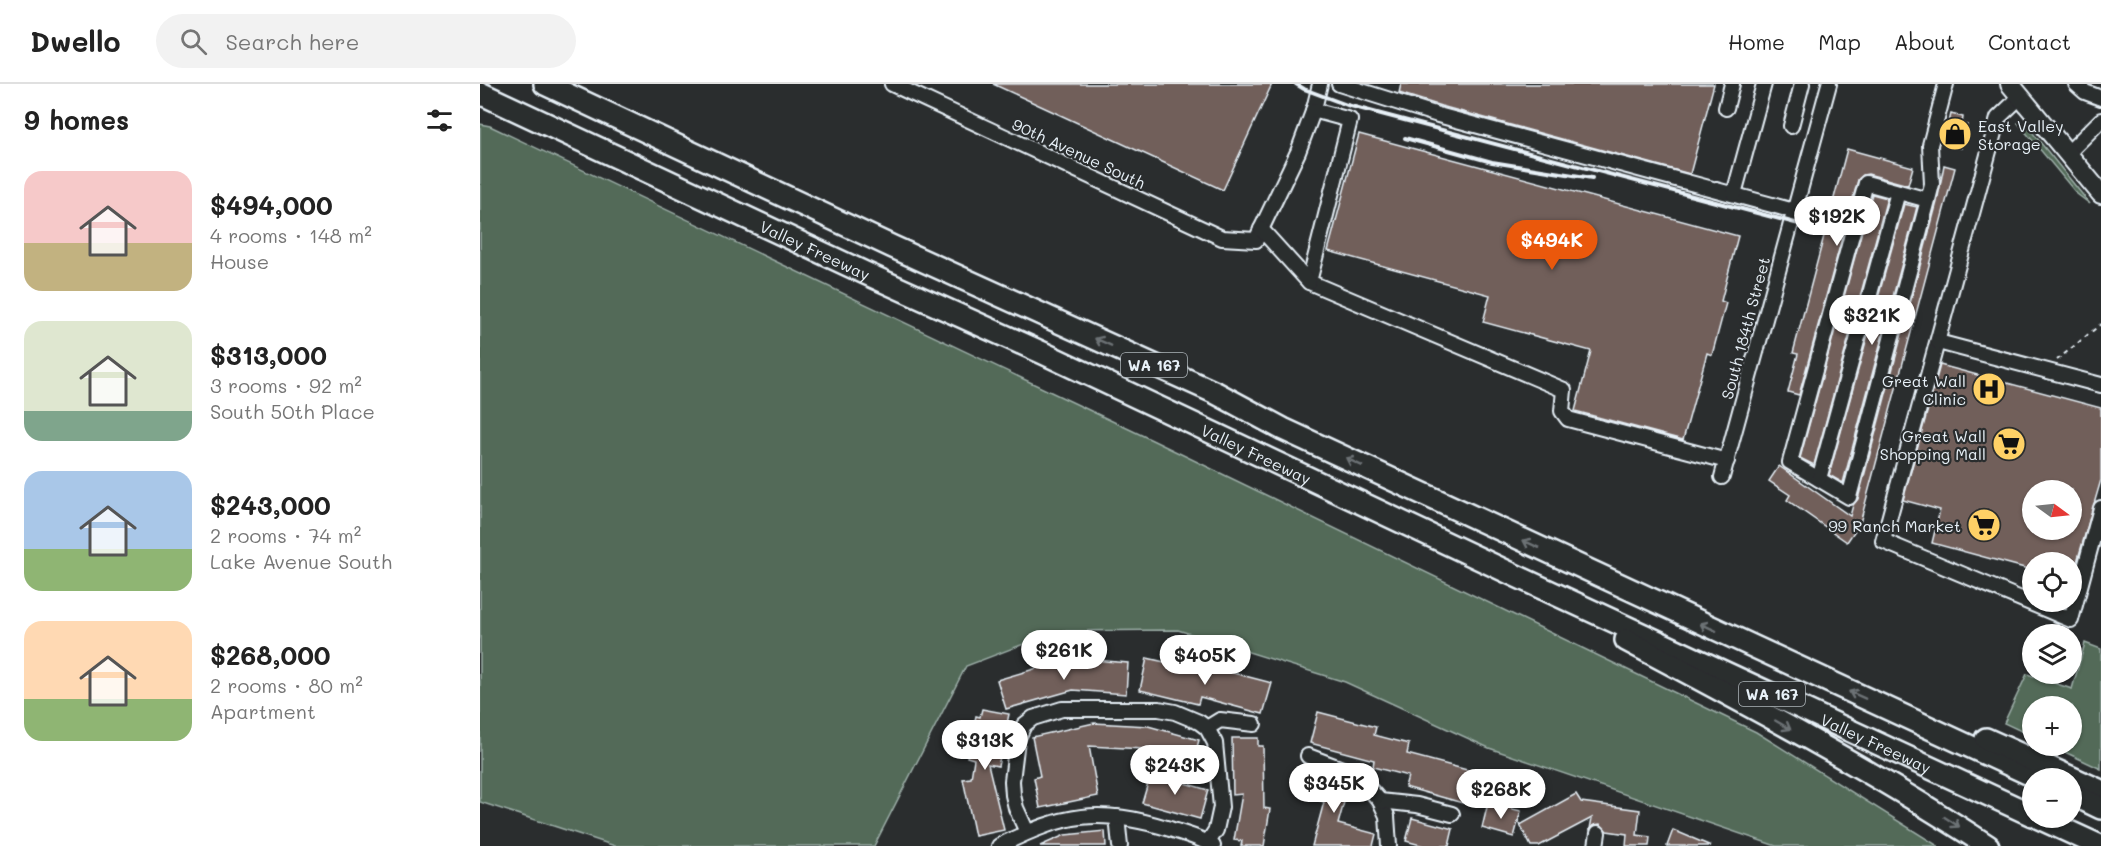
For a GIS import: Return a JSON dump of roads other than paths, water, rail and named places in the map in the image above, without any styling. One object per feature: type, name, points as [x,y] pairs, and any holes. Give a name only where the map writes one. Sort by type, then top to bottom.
[{"type":"highway","points":[[483,84],[2022,799]]},
{"type":"highway","name":"Valley Freeway","points":[[545,84],[872,237],[1216,393],[1283,429],[2022,771]]},
{"type":"highway","name":"Valley Freeway","points":[[480,93],[2022,810]]},
{"type":"highway","points":[[1512,574],[1589,621],[1753,707],[1937,813],[1988,846]]},
{"type":"highway","points":[[1910,719],[1933,715],[2101,790]]},
{"type":"highway","points":[[2082,799],[2101,808]]},
{"type":"highway","points":[[2082,826],[2101,835]]},
{"type":"highway","points":[[2061,828],[2100,846]]},
{"type":"main road","points":[[2015,90],[2101,194]]},
{"type":"street","name":"90th Avenue South","points":[[892,84],[1222,238],[1258,235]]},
{"type":"street","points":[[1320,84],[1298,152],[1258,235],[1309,282],[1564,390],[1562,411],[1568,419],[1727,461]]},
{"type":"street","points":[[1339,84],[1438,115],[1794,211]]},
{"type":"street","points":[[1726,108],[1732,84]]},
{"type":"street","points":[[1734,194],[1764,84]]},
{"type":"street","points":[[1791,126],[1802,84]]},
{"type":"street","name":"South 184th Street","points":[[1722,477],[1829,84]]},
{"type":"street","points":[[1928,200],[1866,183],[1790,462],[1849,497],[1928,200],[1932,184],[1930,145],[1946,84]]},
{"type":"street","points":[[2076,84],[2085,92],[2101,98]]},
{"type":"street","points":[[2015,90],[1998,118],[1883,541],[2071,620],[2101,508]]},
{"type":"street","points":[[1309,282],[1350,120],[1313,110]]},
{"type":"street","points":[[2067,154],[2101,120]]},
{"type":"street","points":[[1819,479],[1898,192]]},
{"type":"street","points":[[1938,342],[2101,386]]},
{"type":"street","points":[[999,846],[1058,820],[1081,816],[1117,817],[1147,822],[1210,844],[1221,807],[1215,743],[1207,728],[1189,716],[1159,709],[1062,709],[1033,718],[1024,725],[1017,740],[1012,780],[1016,808],[1027,832]]},
{"type":"street","points":[[1207,728],[1220,720],[1254,724]]},
{"type":"street","points":[[1308,756],[1350,772],[1380,801],[1387,816],[1389,846]]},
{"type":"street","points":[[1380,801],[1417,805],[1452,814]]},
{"type":"street","points":[[1117,817],[1120,846]]},
{"type":"railway","points":[[1296,84],[1347,105],[1799,224]]},
{"type":"railway","points":[[1405,138],[1492,162],[1592,178]]},
{"type":"place","name":"East Valley Storage","points":[[1955,134]]},
{"type":"place","name":"Great Wall Clinic","points":[[1989,389]]},
{"type":"place","name":"Great Wall Shopping Mall","points":[[2009,444]]},
{"type":"place","name":"99 Ranch Market","points":[[1984,525]]}]
